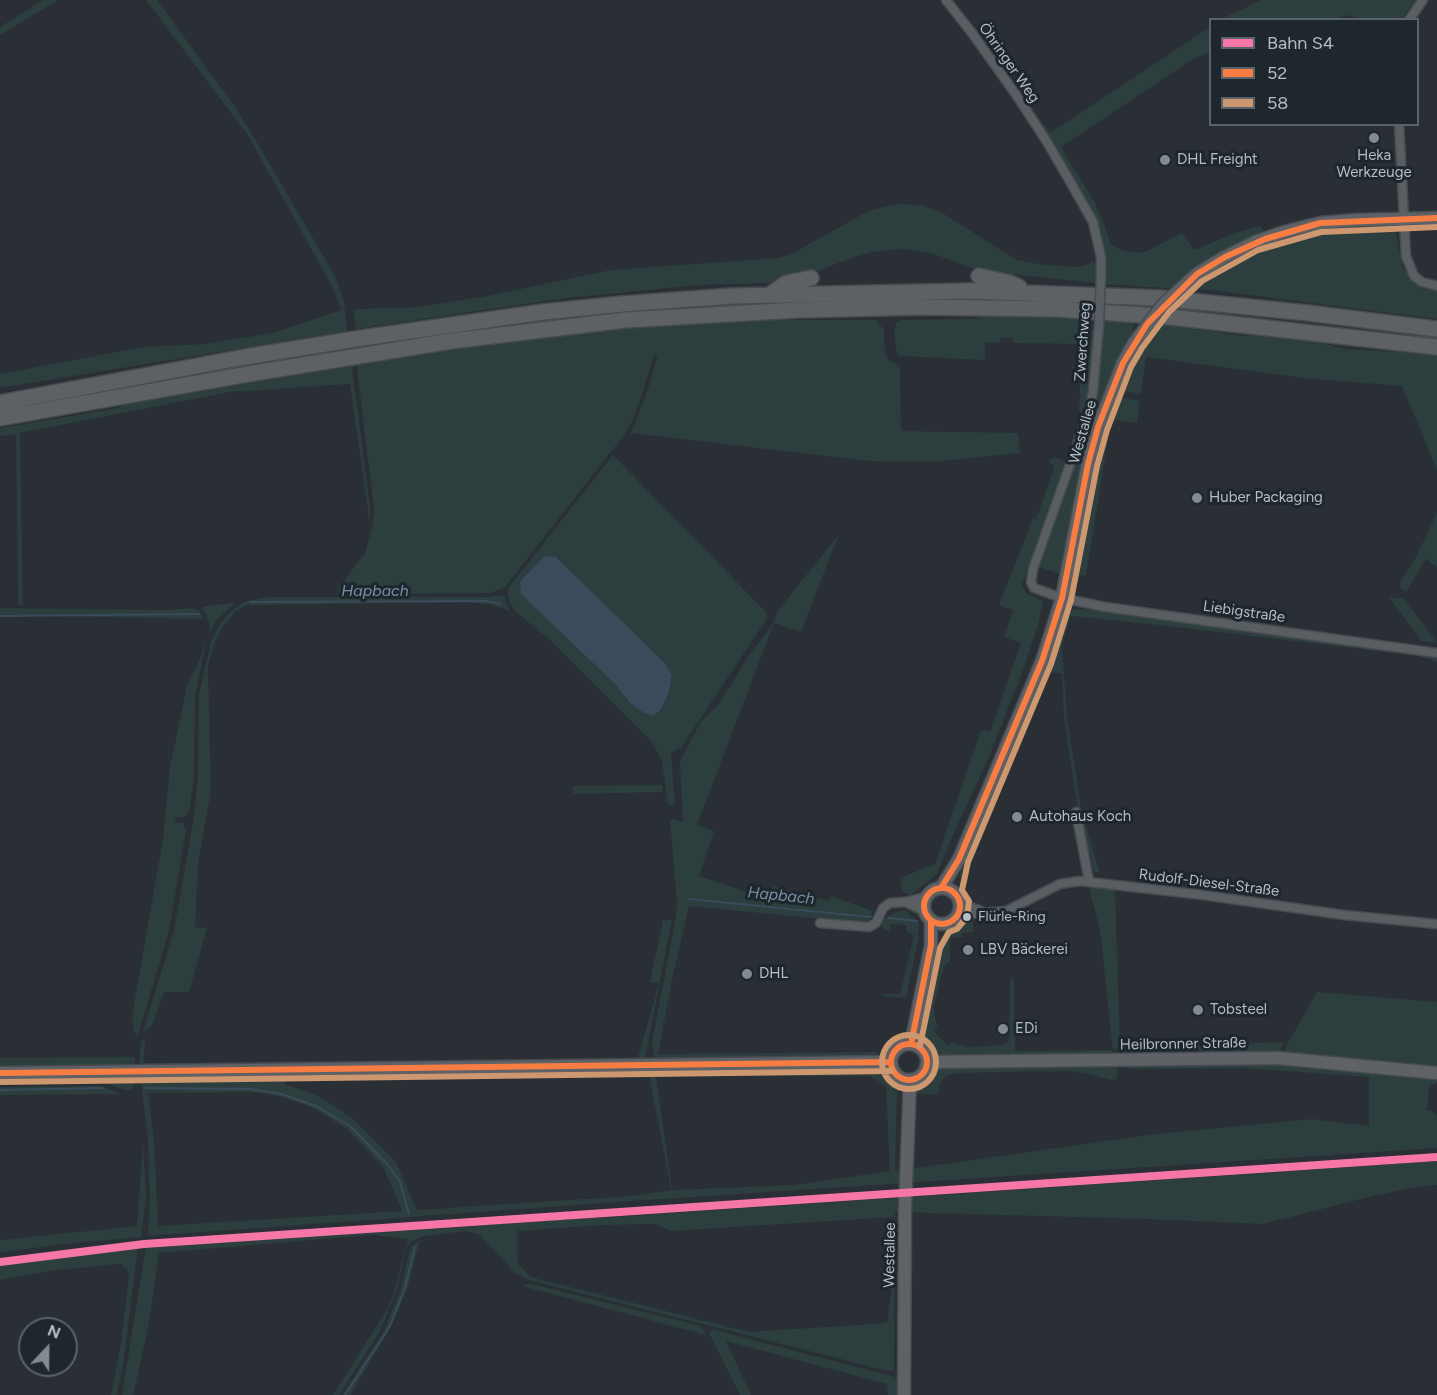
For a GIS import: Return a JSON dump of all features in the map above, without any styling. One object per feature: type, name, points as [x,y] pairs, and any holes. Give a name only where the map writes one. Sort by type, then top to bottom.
[{"type":"highway","points":[[979,276],[1010,283],[1030,292]]},
{"type":"highway","points":[[771,294],[787,283],[812,278]]},
{"type":"highway","points":[[0,403],[344,341],[543,312],[771,294],[896,291],[1030,292],[1160,298],[1437,329]]},
{"type":"highway","points":[[0,418],[344,358],[525,331],[625,320],[797,309],[900,307],[1057,309],[1170,317],[1437,347]]},
{"type":"main road","name":"Westallee","points":[[941,888],[959,859],[1042,662],[1062,597],[1088,464],[1098,427],[1123,363],[1134,343],[1162,306],[1197,274],[1255,243],[1284,232],[1320,223],[1437,218]]},
{"type":"main road","name":"Westallee","points":[[957,904],[959,859]]},
{"type":"main road","points":[[911,1044],[931,945],[933,919],[926,897],[930,892],[941,888],[957,904],[951,922],[933,919]]},
{"type":"main road","points":[[911,1044],[923,1050],[928,1062],[922,1075],[910,1080],[897,1075],[891,1062],[896,1049],[911,1044]]},
{"type":"main road","name":"Heilbronner Straße","points":[[928,1062],[1278,1058],[1437,1073]]},
{"type":"main road","points":[[0,1073],[891,1062]]},
{"type":"main road","name":"Westallee","points":[[904,1395],[905,1209],[910,1080]]},
{"type":"street","name":"Öhringer Weg","points":[[945,0],[978,42],[1047,142]]},
{"type":"street","points":[[1410,18],[1423,0]]},
{"type":"street","points":[[1399,126],[1406,256],[1414,276],[1422,282],[1437,286]]},
{"type":"street","name":"Zwerchweg","points":[[1047,142],[1093,222],[1101,257],[1099,326],[1090,408],[1031,582],[1034,588],[1062,597]]},
{"type":"street","name":"Liebigstraße","points":[[1062,597],[1105,607],[1437,653]]},
{"type":"street","points":[[1076,812],[1089,881]]},
{"type":"street","name":"Rudolf-Diesel-Straße","points":[[957,904],[984,913],[1006,911],[1060,884],[1089,881],[1344,915],[1437,924]]},
{"type":"street","points":[[820,923],[869,927],[876,922],[883,908],[890,903],[926,897]]},
{"type":"street","points":[[905,902],[933,919]]},
{"type":"shaded area","points":[[43,0],[58,0],[0,35],[0,27]]},
{"type":"shaded area","points":[[146,0],[157,0],[235,107],[255,139],[336,278],[344,301],[347,331],[0,388],[0,374],[143,347],[206,344],[273,333],[341,310],[333,288],[249,137]]},
{"type":"shaded area","points":[[947,0],[953,0],[1050,133],[1209,28],[1209,52],[1193,59],[1061,147],[1095,203],[1110,244],[1123,251],[1143,253],[1182,233],[1194,250],[1241,231],[1261,226],[1265,239],[1180,289],[1100,284],[1093,222],[1068,178]]},
{"type":"shaded area","points":[[1262,0],[1417,0],[1404,18],[1358,18],[1345,15],[1340,18],[1223,18]]},
{"type":"shaded area","points":[[898,204],[922,205],[944,214],[1017,260],[1044,265],[1079,267],[1094,262],[1097,265],[1096,283],[979,271],[931,253],[902,249],[871,252],[809,275],[769,283],[698,285],[566,298],[356,329],[353,310],[357,309],[418,307],[482,297],[611,270],[779,258],[795,252],[870,210]]},
{"type":"shaded area","points":[[1368,225],[1389,226],[1396,234],[1403,268],[1421,288],[1437,291],[1437,319],[1194,288],[1219,268],[1251,250],[1272,242],[1323,230]]},
{"type":"shaded area","points":[[995,314],[1092,318],[1093,343],[1088,406],[1079,424],[1081,344],[1013,343],[1013,338],[1001,338],[1000,343],[985,342],[985,360],[900,356],[897,353],[894,334],[896,323],[901,320],[973,319]]},
{"type":"shaded area","points":[[763,317],[779,320],[876,320],[884,330],[885,353],[889,361],[900,366],[901,431],[1018,433],[1020,453],[930,462],[868,461],[631,433],[658,355],[654,355],[634,418],[625,434],[505,587],[491,593],[342,594],[338,591],[339,587],[365,553],[373,524],[374,507],[358,366],[352,367],[370,509],[370,525],[350,384],[230,392],[20,433],[23,605],[18,605],[16,434],[0,436],[0,428],[118,408],[133,400],[359,361],[577,331]]},
{"type":"shaded area","points":[[1101,318],[1133,320],[1133,331],[1126,342],[1110,382],[1061,574],[1038,567],[1093,407]]},
{"type":"shaded area","points":[[1157,324],[1246,336],[1271,330],[1345,349],[1437,354],[1437,470],[1402,386],[1304,378],[1146,357],[1141,394],[1119,390],[1118,384],[1140,343]]},
{"type":"shaded area","points":[[1118,397],[1140,401],[1137,423],[1111,419],[1086,576],[1073,574],[1092,465],[1111,401]]},
{"type":"shaded area","points":[[613,455],[767,613],[766,620],[682,746],[671,754],[675,803],[671,806],[668,804],[662,761],[651,741],[551,641],[516,612],[509,602],[509,587]],"holes":[[[556,557],[664,662],[672,675],[669,693],[661,711],[630,703],[614,683]]]},
{"type":"shaded area","points":[[1055,457],[1063,460],[1064,464],[1022,585],[1026,593],[1043,601],[1038,625],[1023,670],[989,757],[937,874],[911,895],[904,893],[900,878],[935,864],[981,730],[990,732],[1021,643],[1004,637],[1013,610],[999,605],[1033,518],[1036,519],[1055,466],[1049,463],[1050,459]]},
{"type":"shaded area","points":[[1437,513],[1437,567],[1426,559],[1406,592],[1400,587],[1400,582],[1416,557]]},
{"type":"shaded area","points":[[839,534],[801,632],[774,623],[697,825],[714,831],[699,876],[768,899],[773,886],[829,901],[831,896],[873,911],[870,919],[863,923],[689,906],[658,1054],[877,1052],[877,1057],[655,1059],[652,1042],[677,904],[670,819],[683,822],[680,761],[700,723],[718,705],[750,654],[774,622],[777,612]]},
{"type":"shaded area","points":[[504,595],[510,611],[492,605],[468,602],[247,605],[236,611],[223,626],[214,644],[208,666],[211,791],[198,863],[195,927],[207,928],[189,992],[164,992],[152,1025],[143,1032],[174,930],[194,817],[198,775],[199,694],[211,642],[219,625],[243,602],[267,597],[486,597]]},
{"type":"shaded area","points":[[1389,597],[1404,599],[1437,643],[1421,641]]},
{"type":"shaded area","points":[[236,602],[215,622],[211,632],[206,615],[202,610],[203,607]]},
{"type":"shaded area","points":[[0,608],[166,610],[194,608],[199,610],[204,619],[0,615]]},
{"type":"shaded area","points":[[1074,609],[1100,610],[1420,653],[1437,658],[1437,662],[1420,656],[1071,616],[1062,646],[1067,717],[1081,808],[1100,874],[1094,871],[1078,811],[1064,718],[1062,674],[1051,672],[966,867],[965,878],[959,877],[964,857],[1046,664],[1059,627],[1065,615]]},
{"type":"shaded area","points":[[207,638],[195,696],[194,778],[189,812],[184,817],[176,817],[175,822],[183,823],[186,829],[169,931],[137,1038],[132,1016],[163,839],[170,767],[187,686]]},
{"type":"shaded area","points":[[662,785],[663,792],[573,794],[573,786]]},
{"type":"shaded area","points":[[1088,884],[1115,888],[1120,1048],[1284,1042],[1280,1051],[1275,1054],[1214,1055],[1198,1050],[1172,1052],[1159,1056],[1128,1056],[1119,1048],[1113,1050],[1100,930]]},
{"type":"shaded area","points":[[899,911],[908,911],[919,923],[918,941],[906,998],[882,996],[882,994],[900,994],[914,935],[907,932],[906,925],[891,924],[890,931],[881,925],[883,919]]},
{"type":"shaded area","points":[[968,917],[968,922],[973,921],[973,932],[962,933],[963,937],[950,938],[950,960],[943,969],[934,1006],[938,1028],[934,1031],[948,1046],[952,1042],[967,1047],[1003,1045],[1009,1041],[1010,979],[1014,979],[1015,1051],[1113,1050],[1112,1054],[1107,1057],[940,1056],[928,1050],[919,1034],[920,1023],[933,955],[946,928]]},
{"type":"shaded area","points":[[663,920],[672,920],[646,1053],[643,1059],[139,1066],[141,1041],[145,1038],[144,1063],[638,1058],[659,983],[650,982]]},
{"type":"shaded area","points":[[1317,992],[1437,1002],[1437,1070],[1287,1055],[1284,1052],[1285,1048]]},
{"type":"shaded area","points":[[135,1057],[135,1064],[128,1069],[0,1070],[0,1058]]},
{"type":"shaded area","points":[[1118,1059],[1117,1079],[1110,1080],[1067,1071],[958,1073],[945,1076],[940,1083],[938,1094],[909,1094],[910,1080],[922,1075],[928,1062]]},
{"type":"shaded area","points":[[1278,1061],[1437,1076],[1437,1082],[1429,1086],[1427,1110],[1437,1116],[1437,1148],[631,1201],[148,1236],[150,1199],[148,1139],[141,1083],[144,1077],[647,1069],[649,1075],[655,1075],[655,1069],[876,1069],[877,1074],[882,1075],[895,1087],[897,1093],[895,1171],[1147,1135],[1312,1119],[1369,1126],[1369,1077],[1242,1068],[1126,1069],[1127,1063]],"holes":[[[649,1075],[671,1190],[631,1196],[417,1210],[396,1162],[351,1117],[318,1096],[285,1084],[285,1079]],[[656,1076],[870,1076],[886,1086],[890,1171],[794,1185],[672,1190]],[[253,1092],[282,1097],[313,1108],[347,1129],[384,1168],[402,1211],[158,1226],[154,1140],[148,1093]]]},
{"type":"shaded area","points":[[127,1075],[136,1081],[132,1090],[128,1091],[102,1082],[0,1084],[0,1077]]},
{"type":"shaded area","points":[[102,1086],[121,1094],[0,1095],[0,1087]]},
{"type":"shaded area","points":[[143,1141],[146,1198],[141,1237],[54,1245],[0,1253],[0,1240],[137,1226]]},
{"type":"shaded area","points":[[1437,1161],[1437,1185],[1369,1197],[1263,1224],[895,1212],[894,1370],[888,1371],[529,1280],[515,1273],[480,1235],[466,1231],[423,1236],[411,1242],[406,1249],[398,1287],[380,1331],[339,1395],[333,1395],[388,1308],[408,1239],[373,1235],[159,1253],[148,1329],[133,1395],[122,1395],[146,1246],[630,1216]],"holes":[[[894,1217],[891,1295],[887,1323],[749,1332],[530,1277],[517,1262],[517,1231],[655,1224],[671,1231]]]},
{"type":"shaded area","points":[[420,1240],[407,1289],[391,1327],[350,1395],[342,1395],[384,1331],[401,1289],[409,1252],[412,1245]]},
{"type":"shaded area","points":[[138,1247],[124,1358],[117,1395],[111,1395],[121,1343],[129,1275],[126,1268],[120,1264],[56,1270],[0,1280],[0,1264]]},
{"type":"shaded area","points":[[528,1283],[701,1326],[706,1335],[522,1286]]},
{"type":"shaded area","points":[[712,1329],[895,1377],[900,1383],[900,1395],[888,1395],[887,1384],[726,1341],[751,1395],[740,1395],[709,1333]]},
{"type":"water","points":[[544,556],[556,557],[664,662],[672,675],[669,693],[661,710],[652,716],[630,703],[614,683],[521,594],[520,582]]},
{"type":"waterway","name":"Hapbach","points":[[250,602],[486,601],[500,604]]},
{"type":"waterway","name":"Hapbach","points":[[0,616],[199,614]]},
{"type":"waterway","name":"Hapbach","points":[[689,899],[871,917]]},
{"type":"waterway","name":"Hapbach","points":[[888,918],[917,921]]},
{"type":"waterway","points":[[0,1090],[102,1088]]},
{"type":"waterway","points":[[145,1088],[251,1089],[281,1094],[316,1106],[350,1126],[388,1165],[400,1182],[409,1214]]},
{"type":"waterway","points":[[345,1395],[390,1326],[405,1288],[415,1247]]},
{"type":"rail line","name":"S4","points":[[0,1262],[144,1244],[1437,1157]]},
{"type":"transit line","name":"52","points":[[941,888],[959,859],[1042,661],[1062,598],[1088,464],[1098,427],[1123,363],[1147,324],[1197,274],[1225,257],[1265,239],[1320,223],[1437,218]]},
{"type":"transit line","name":"58","points":[[920,1046],[940,948],[949,932],[957,929],[967,917],[969,901],[962,890],[968,862],[1051,664],[1071,600],[1097,466],[1107,430],[1131,367],[1142,348],[1169,312],[1202,281],[1258,250],[1321,232],[1437,227]]},
{"type":"transit line","name":"52","points":[[942,888],[955,893],[960,906],[955,919],[942,924],[929,919],[924,906],[929,893],[942,888]]},
{"type":"transit line","name":"52","points":[[911,1044],[931,945],[931,921]]},
{"type":"transit line","name":"58","points":[[904,1035],[914,1035],[924,1039],[932,1047],[936,1062],[932,1077],[924,1085],[914,1089],[904,1089],[894,1085],[886,1077],[882,1067],[882,1057],[886,1047],[894,1039],[904,1035]]},
{"type":"transit line","name":"52","points":[[909,1044],[922,1049],[927,1062],[922,1075],[909,1080],[896,1075],[891,1062],[896,1049],[909,1044]]},
{"type":"transit line","name":"52","points":[[0,1073],[891,1062]]},
{"type":"transit line","name":"58","points":[[0,1082],[891,1071]]},
{"type":"place","name":"Heka Werkzeuge","points":[[1374,138]]},
{"type":"place","name":"DHL Freight","points":[[1165,160]]},
{"type":"place","name":"Huber Packaging","points":[[1197,498]]},
{"type":"place","name":"Autohaus Koch","points":[[1017,817]]},
{"type":"place","name":"Flürle-Ring","points":[[967,917]]},
{"type":"place","name":"LBV Bäckerei","points":[[968,950]]},
{"type":"place","name":"DHL","points":[[747,974]]},
{"type":"place","name":"Tobsteel","points":[[1198,1010]]},
{"type":"place","name":"EDi","points":[[1003,1029]]}]
